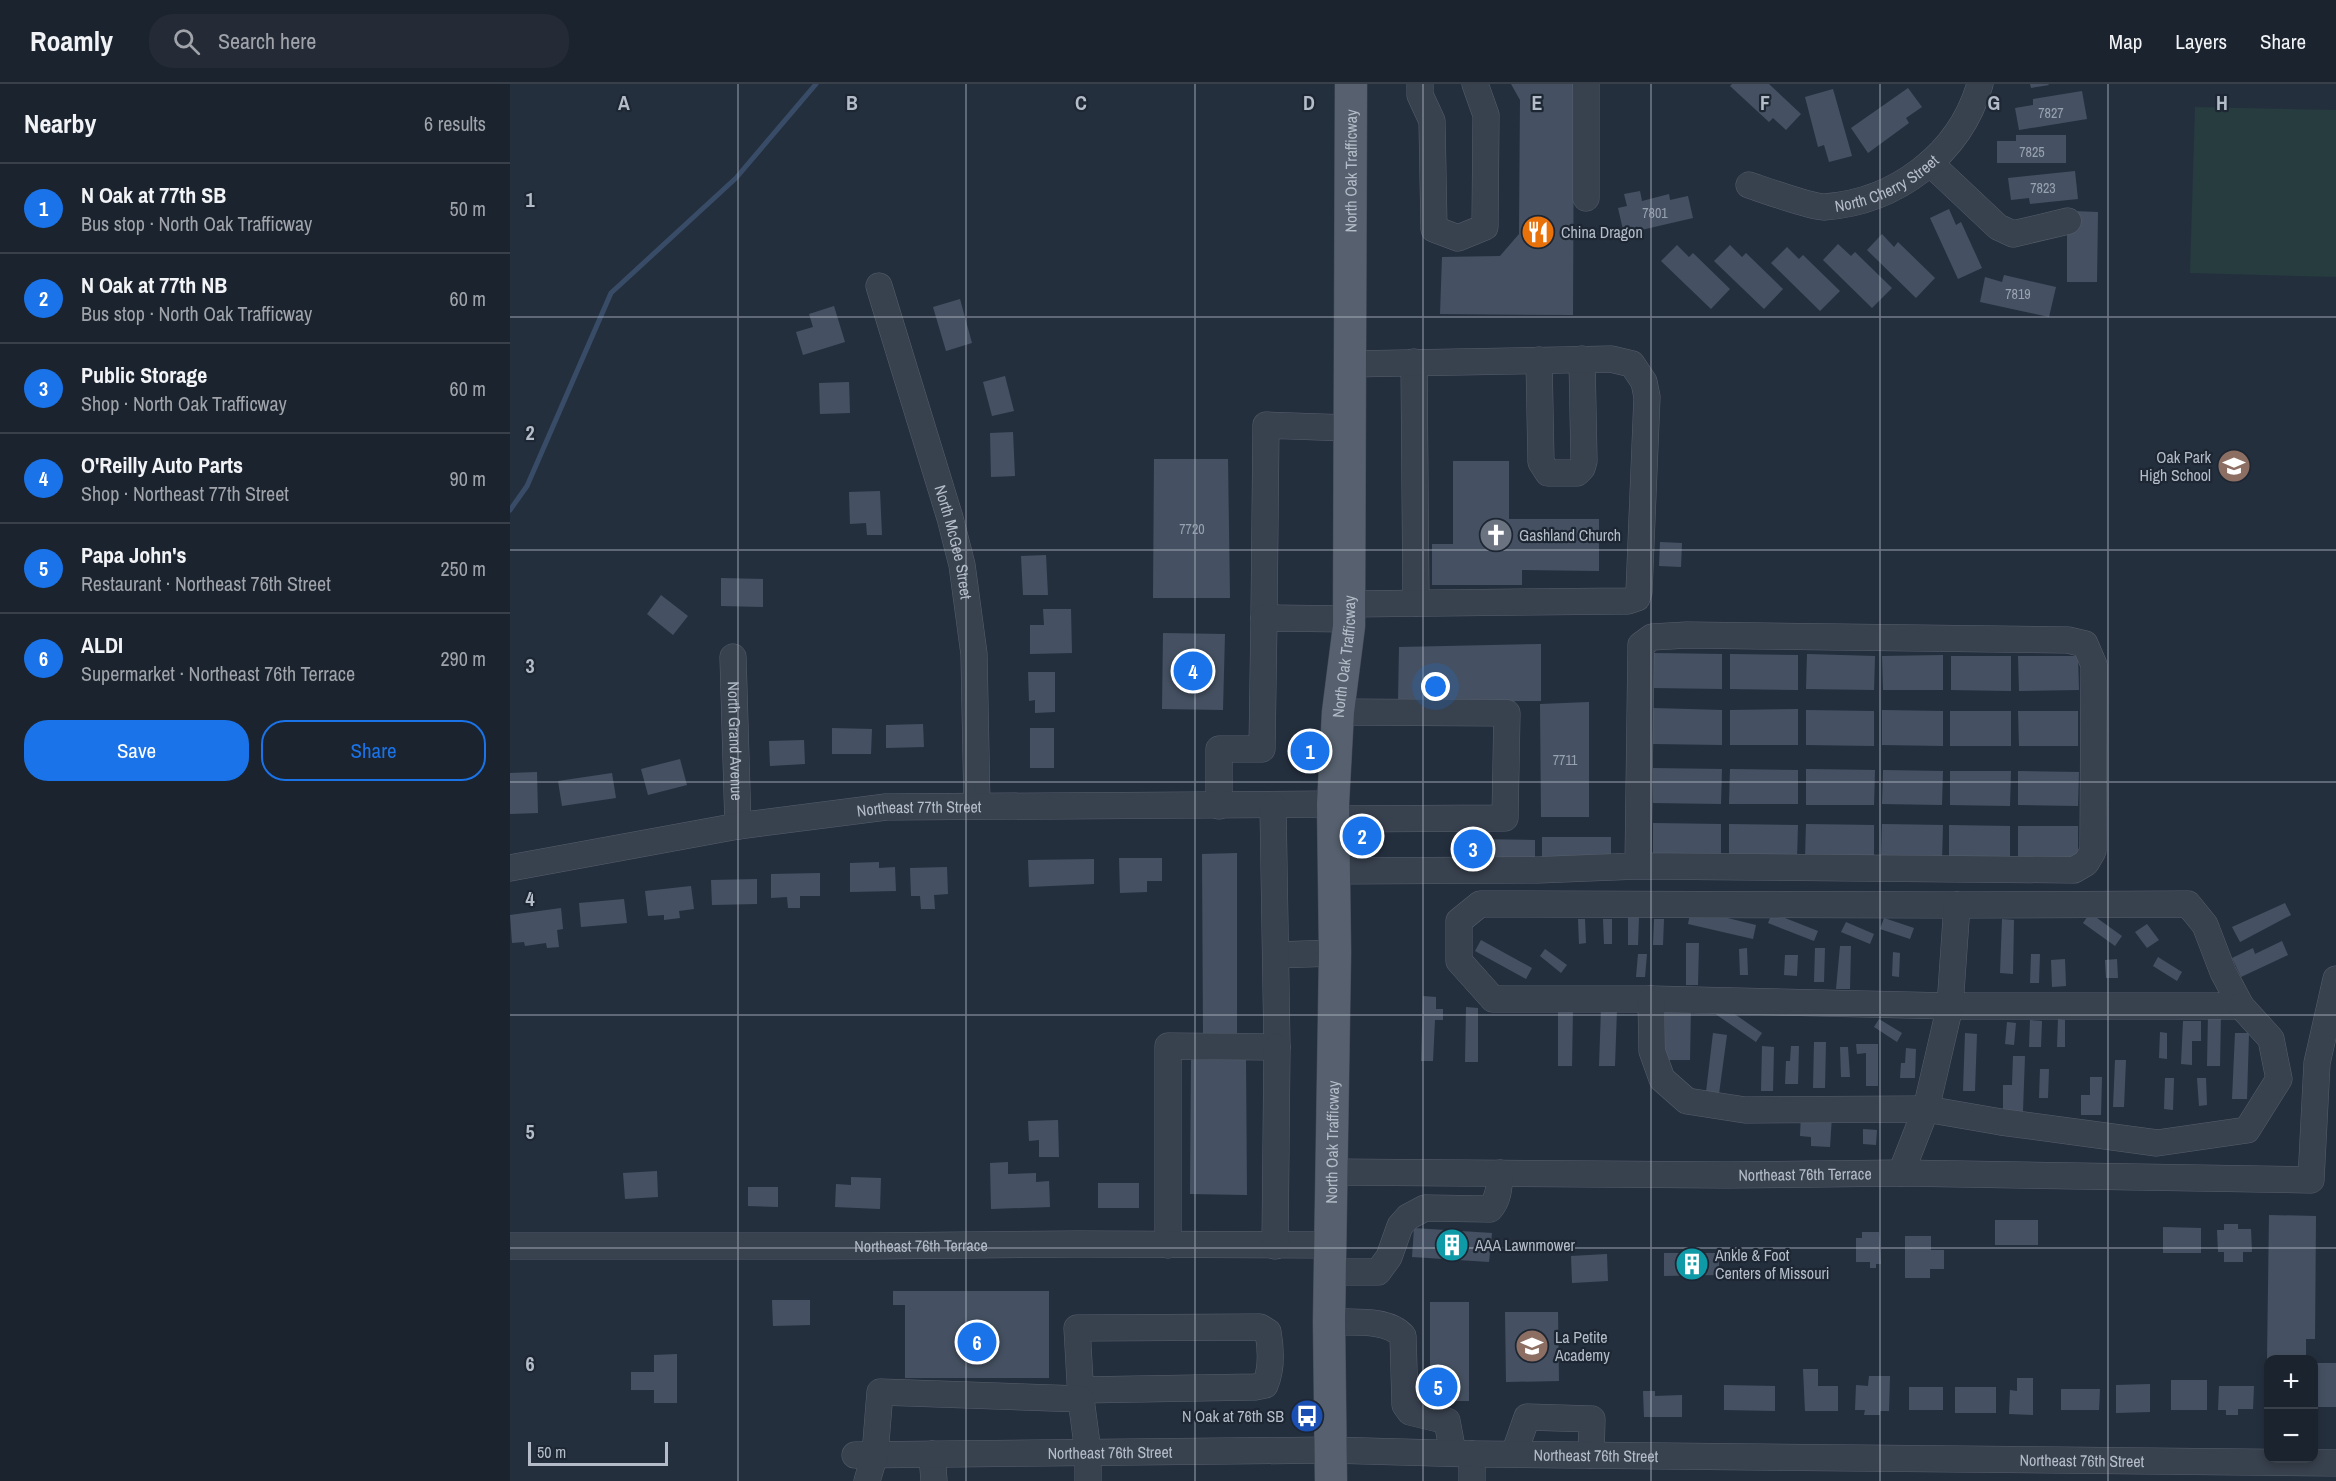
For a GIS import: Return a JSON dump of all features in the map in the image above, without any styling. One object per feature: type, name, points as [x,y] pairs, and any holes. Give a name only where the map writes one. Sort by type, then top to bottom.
[{"type":"main road","name":"North Oak Trafficway","points":[[1331,1481],[1329,1322],[1335,953],[1333,812],[1338,712],[1348,612],[1351,84]]},
{"type":"street","points":[[1420,84],[1420,95],[1432,121],[1434,229],[1458,238],[1485,227],[1486,115],[1475,84]]},
{"type":"street","points":[[1586,84],[1586,198]]},
{"type":"street","name":"North Cherry Street","points":[[1749,185],[1822,207],[1872,198],[1900,186],[1930,163],[1953,139],[1966,119],[1980,84]]},
{"type":"street","points":[[1930,163],[1998,227],[2013,234],[2068,222]]},
{"type":"street","name":"North McGee Street","points":[[879,286],[950,518],[962,566],[974,654],[977,807]]},
{"type":"street","points":[[1264,618],[1348,612],[1416,603],[1628,601],[1636,598],[1639,581],[1647,397],[1644,382],[1632,364],[1611,358],[1350,364]]},
{"type":"street","points":[[1539,360],[1541,462],[1548,473],[1577,473],[1582,468],[1582,359]]},
{"type":"street","points":[[1414,362],[1416,603]]},
{"type":"street","points":[[1219,806],[1219,749],[1262,749],[1266,425],[1350,428]]},
{"type":"street","points":[[1333,872],[1538,870],[1638,866],[2074,870],[2086,863],[2093,851],[2094,665],[2085,644],[2068,640],[1687,635],[1652,637],[1641,645],[1638,866]]},
{"type":"street","name":"North Grand Avenue","points":[[733,657],[738,826]]},
{"type":"street","name":"Northeast 77th Street","points":[[510,868],[738,826],[886,807],[1273,806],[1333,812],[1505,818],[1507,713],[1338,712]]},
{"type":"street","points":[[1273,806],[1277,1047],[1275,1246]]},
{"type":"street","points":[[1651,999],[1652,1052],[1662,1079],[1687,1101],[1746,1110],[1926,1109],[2001,1122],[2157,1143],[2247,1130],[2279,1079],[2271,1039],[2241,1006],[2223,972],[2205,925],[2188,904],[1480,904],[1459,921],[1459,961],[1493,999],[1651,999],[1950,1006],[2241,1006]]},
{"type":"street","points":[[1901,1173],[1926,1109],[1950,1006],[1958,905]]},
{"type":"street","points":[[1276,955],[1335,953]]},
{"type":"street","name":"Northeast 76th Terrace","points":[[1331,1172],[1728,1175],[1901,1173],[2311,1180],[2317,1063],[2336,979]]},
{"type":"street","points":[[1168,1245],[1168,1046],[1277,1047]]},
{"type":"street","name":"Northeast 76th Terrace","points":[[510,1246],[1275,1246],[1378,1272],[1389,1257],[1400,1226],[1408,1217],[1425,1208],[1490,1209],[1498,1194],[1500,1173]]},
{"type":"street","points":[[1329,1322],[1388,1325],[1403,1336],[1405,1405],[1410,1412],[1447,1421],[1463,1454],[1472,1481]]},
{"type":"street","points":[[867,1481],[865,1455],[880,1392],[1081,1394],[1255,1387],[1265,1385],[1269,1376],[1268,1332],[1260,1327],[1077,1328],[1081,1394],[1088,1452],[1088,1481]]},
{"type":"street","points":[[1514,1454],[1527,1417],[1592,1419],[1591,1455]]},
{"type":"street","name":"Northeast 76th Street","points":[[865,1455],[1330,1450],[2190,1472],[2336,1463]]},
{"type":"street","points":[[932,1454],[934,1481]]},
{"type":"green space","points":[[2195,107],[2336,110],[2336,277],[2190,273]]},
{"type":"building","points":[[1511,84],[1574,84],[1573,315],[1440,314],[1442,257],[1500,256],[1519,234],[1520,100]]},
{"type":"building","points":[[1732,84],[1769,84],[1801,114],[1786,130],[1773,118],[1769,122],[1730,86]]},
{"type":"building","points":[[2030,84],[2048,84],[2049,85],[2031,88]]},
{"type":"building","points":[[1908,88],[1922,107],[1906,118],[1909,123],[1868,153],[1851,128]]},
{"type":"building","points":[[1833,89],[1852,156],[1829,162],[1824,145],[1818,147],[1805,97]]},
{"type":"building","points":[[2082,91],[2087,119],[2019,130],[2015,108],[2033,105],[2033,99]]},
{"type":"building","points":[[2016,135],[2066,135],[2066,163],[1997,163],[1997,141],[2016,141]]},
{"type":"building","points":[[2075,171],[2078,199],[2030,204],[2029,198],[2011,200],[2008,178]]},
{"type":"building","points":[[1640,191],[1642,201],[1669,194],[1670,200],[1688,196],[1693,218],[1624,234],[1618,208],[1627,206],[1624,194]]},
{"type":"building","points":[[1949,209],[1956,225],[1961,222],[1982,268],[1958,279],[1930,218]]},
{"type":"building","points":[[2073,211],[2098,212],[2097,282],[2067,282],[2067,230]]},
{"type":"building","points":[[1882,234],[1894,247],[1898,242],[1935,278],[1916,298],[1867,250]]},
{"type":"building","points":[[1838,244],[1851,256],[1855,252],[1892,288],[1872,308],[1823,260]]},
{"type":"building","points":[[1677,245],[1689,257],[1693,253],[1730,289],[1711,309],[1661,261]]},
{"type":"building","points":[[1730,245],[1742,257],[1746,253],[1783,289],[1764,309],[1714,261]]},
{"type":"building","points":[[1787,247],[1799,259],[1803,255],[1840,291],[1820,311],[1771,263]]},
{"type":"building","points":[[2004,275],[2056,287],[2049,317],[1980,302],[1985,277],[2002,282]]},
{"type":"building","points":[[960,299],[972,343],[946,351],[933,307]]},
{"type":"building","points":[[834,306],[845,342],[803,355],[796,332],[813,327],[809,314]]},
{"type":"building","points":[[1005,376],[1014,411],[992,416],[983,382]]},
{"type":"building","points":[[849,382],[850,413],[820,414],[819,383]]},
{"type":"building","points":[[1013,432],[1015,476],[991,477],[990,433]]},
{"type":"building","points":[[1154,459],[1228,459],[1230,598],[1153,598]]},
{"type":"building","points":[[1453,461],[1509,461],[1509,519],[1599,519],[1599,571],[1522,570],[1522,585],[1432,585],[1432,544],[1453,544]]},
{"type":"building","points":[[880,491],[882,535],[867,535],[866,523],[850,524],[849,492]]},
{"type":"building","points":[[1660,542],[1682,543],[1681,567],[1659,566]]},
{"type":"building","points":[[1046,555],[1048,595],[1023,595],[1021,556]]},
{"type":"building","points":[[721,578],[763,579],[763,607],[721,606]]},
{"type":"building","points":[[661,595],[688,616],[673,635],[647,614]]},
{"type":"building","points":[[1043,609],[1071,609],[1072,653],[1030,654],[1030,625],[1044,625]]},
{"type":"building","points":[[1163,633],[1225,634],[1223,710],[1162,709]]},
{"type":"building","points":[[1541,644],[1541,701],[1398,702],[1399,647]]},
{"type":"building","points":[[1654,653],[1722,654],[1722,689],[1653,688]]},
{"type":"building","points":[[1730,654],[1798,655],[1798,690],[1730,689]]},
{"type":"building","points":[[1807,654],[1875,656],[1874,690],[1806,689]]},
{"type":"building","points":[[1943,655],[1943,690],[1883,690],[1882,656]]},
{"type":"building","points":[[1951,656],[2011,656],[2011,691],[1951,690]]},
{"type":"building","points":[[2018,656],[2078,656],[2079,690],[2019,691]]},
{"type":"building","points":[[1028,672],[1055,672],[1055,712],[1035,713],[1035,700],[1029,701]]},
{"type":"building","points":[[1589,702],[1589,817],[1541,817],[1540,704]]},
{"type":"building","points":[[1653,708],[1722,710],[1722,745],[1653,744]]},
{"type":"building","points":[[1798,709],[1798,745],[1730,745],[1730,710]]},
{"type":"building","points":[[1806,710],[1874,711],[1874,746],[1806,745]]},
{"type":"building","points":[[1882,710],[1943,711],[1943,746],[1882,745]]},
{"type":"building","points":[[1950,711],[2011,711],[2011,746],[1950,746]]},
{"type":"building","points":[[2018,711],[2078,711],[2078,746],[2019,746]]},
{"type":"building","points":[[923,724],[924,747],[886,748],[886,725]]},
{"type":"building","points":[[832,728],[872,729],[871,754],[832,754]]},
{"type":"building","points":[[1030,728],[1054,728],[1054,768],[1030,768]]},
{"type":"building","points":[[804,740],[805,764],[770,766],[769,741]]},
{"type":"building","points":[[680,759],[687,785],[648,795],[641,769]]},
{"type":"building","points":[[1653,768],[1722,769],[1721,804],[1653,803]]},
{"type":"building","points":[[1730,769],[1798,770],[1798,804],[1729,804]]},
{"type":"building","points":[[1806,769],[1875,770],[1874,805],[1806,805]]},
{"type":"building","points":[[1883,770],[1943,771],[1942,805],[1882,804]]},
{"type":"building","points":[[1950,771],[2011,771],[2010,806],[1950,805]]},
{"type":"building","points":[[2018,771],[2079,772],[2078,806],[2018,805]]},
{"type":"building","points":[[537,772],[538,813],[510,814],[510,773]]},
{"type":"building","points":[[612,773],[616,798],[562,806],[558,781]]},
{"type":"building","points":[[1653,823],[1721,824],[1721,859],[1653,858]]},
{"type":"building","points":[[1729,824],[1798,825],[1797,860],[1729,859]]},
{"type":"building","points":[[1806,824],[1874,825],[1874,860],[1805,859]]},
{"type":"building","points":[[1882,824],[1943,825],[1942,861],[1881,860]]},
{"type":"building","points":[[1949,825],[2010,826],[2010,861],[1949,860]]},
{"type":"building","points":[[2018,826],[2078,826],[2078,861],[2018,861]]},
{"type":"building","points":[[1542,837],[1611,837],[1611,858],[1542,858]]},
{"type":"building","points":[[1466,839],[1535,840],[1535,857],[1466,857]]},
{"type":"building","points":[[1237,853],[1237,1033],[1203,1033],[1202,854]]},
{"type":"building","points":[[1119,858],[1162,858],[1162,881],[1147,881],[1147,892],[1120,893]]},
{"type":"building","points":[[1094,859],[1094,884],[1029,887],[1028,860]]},
{"type":"building","points":[[879,862],[879,868],[895,867],[896,891],[850,892],[850,863]]},
{"type":"building","points":[[947,867],[948,894],[934,895],[935,909],[921,909],[920,896],[911,896],[910,868]]},
{"type":"building","points":[[820,873],[820,896],[800,896],[800,908],[788,908],[787,897],[771,898],[771,874]]},
{"type":"building","points":[[757,879],[757,904],[712,905],[711,880]]},
{"type":"building","points":[[691,886],[694,909],[679,911],[680,918],[664,920],[664,915],[648,916],[645,891]]},
{"type":"building","points":[[624,899],[627,923],[581,927],[579,903]]},
{"type":"building","points":[[2285,903],[2291,915],[2240,942],[2232,927]]},
{"type":"building","points":[[561,908],[563,929],[557,930],[559,947],[547,948],[546,943],[525,946],[524,942],[512,943],[510,915]]},
{"type":"building","points":[[1691,909],[1756,925],[1753,939],[1688,924]]},
{"type":"building","points":[[1772,913],[1818,931],[1814,941],[1768,923]]},
{"type":"building","points":[[2090,913],[2122,936],[2115,946],[2083,923]]},
{"type":"building","points":[[1628,917],[1639,917],[1638,945],[1628,945]]},
{"type":"building","points":[[1884,918],[1914,928],[1910,939],[1880,929]]},
{"type":"building","points":[[1578,919],[1585,919],[1586,943],[1579,944]]},
{"type":"building","points":[[1603,919],[1612,919],[1612,944],[1604,944]]},
{"type":"building","points":[[1654,919],[1664,919],[1663,945],[1653,945]]},
{"type":"building","points":[[2002,919],[2014,920],[2013,974],[2000,973]]},
{"type":"building","points":[[1846,922],[1874,934],[1870,944],[1841,932]]},
{"type":"building","points":[[2147,924],[2159,940],[2147,948],[2135,932]]},
{"type":"building","points":[[1481,940],[1532,968],[1526,979],[1475,951]]},
{"type":"building","points":[[2282,941],[2288,955],[2241,977],[2232,958],[2253,948],[2255,954]]},
{"type":"building","points":[[1686,943],[1699,943],[1698,985],[1686,985]]},
{"type":"building","points":[[1840,946],[1851,946],[1850,989],[1836,989]]},
{"type":"building","points":[[1747,948],[1748,975],[1740,975],[1739,949]]},
{"type":"building","points":[[1815,948],[1825,948],[1824,982],[1814,982]]},
{"type":"building","points":[[1545,949],[1567,965],[1561,973],[1540,956]]},
{"type":"building","points":[[1893,952],[1900,953],[1899,977],[1892,976]]},
{"type":"building","points":[[1638,954],[1647,954],[1645,977],[1636,977]]},
{"type":"building","points":[[2031,954],[2040,954],[2039,983],[2030,983]]},
{"type":"building","points":[[1785,955],[1798,955],[1797,976],[1784,975]]},
{"type":"building","points":[[2158,957],[2182,972],[2177,981],[2153,966]]},
{"type":"building","points":[[2065,959],[2066,986],[2052,987],[2051,960]]},
{"type":"building","points":[[2117,959],[2118,978],[2106,978],[2105,960]]},
{"type":"building","points":[[1423,996],[1436,997],[1436,1009],[1443,1009],[1443,1020],[1435,1020],[1433,1061],[1421,1061]]},
{"type":"building","points":[[1720,1004],[1762,1033],[1756,1042],[1714,1013]]},
{"type":"building","points":[[1665,1005],[1691,1006],[1690,1060],[1663,1060]]},
{"type":"building","points":[[1466,1007],[1478,1008],[1478,1062],[1465,1062]]},
{"type":"building","points":[[1558,1008],[1573,1008],[1572,1066],[1558,1066]]},
{"type":"building","points":[[1601,1009],[1617,1009],[1615,1066],[1599,1066]]},
{"type":"building","points":[[2208,1014],[2221,1014],[2220,1066],[2207,1066]]},
{"type":"building","points":[[1879,1019],[1902,1033],[1897,1042],[1874,1027]]},
{"type":"building","points":[[2058,1019],[2065,1020],[2065,1047],[2057,1047]]},
{"type":"building","points":[[2030,1020],[2042,1021],[2041,1047],[2029,1047]]},
{"type":"building","points":[[2183,1021],[2201,1021],[2201,1041],[2192,1041],[2192,1065],[2181,1064]]},
{"type":"building","points":[[2007,1022],[2016,1023],[2014,1045],[2005,1044]]},
{"type":"building","points":[[2160,1032],[2167,1033],[2167,1059],[2159,1058]]},
{"type":"building","points":[[1713,1033],[1727,1035],[1719,1094],[1706,1092]]},
{"type":"building","points":[[1965,1033],[1977,1034],[1975,1091],[1963,1091]]},
{"type":"building","points":[[2235,1033],[2249,1033],[2247,1099],[2232,1099]]},
{"type":"building","points":[[1814,1042],[1826,1042],[1825,1088],[1813,1088]]},
{"type":"building","points":[[1856,1044],[1878,1044],[1878,1086],[1866,1086],[1866,1053],[1857,1054]]},
{"type":"building","points":[[1762,1046],[1774,1047],[1773,1091],[1761,1091]]},
{"type":"building","points":[[1791,1046],[1799,1046],[1798,1084],[1785,1084],[1786,1061],[1790,1061]]},
{"type":"building","points":[[1840,1047],[1848,1047],[1850,1077],[1841,1077]]},
{"type":"building","points":[[1906,1048],[1916,1049],[1915,1078],[1900,1078],[1901,1063],[1905,1063]]},
{"type":"building","points":[[2013,1056],[2025,1056],[2023,1111],[2003,1111],[2003,1085],[2012,1085]]},
{"type":"building","points":[[1191,1060],[1246,1060],[1247,1195],[1190,1194]]},
{"type":"building","points":[[2115,1060],[2126,1060],[2124,1107],[2113,1107]]},
{"type":"building","points":[[2040,1069],[2049,1069],[2048,1098],[2039,1098]]},
{"type":"building","points":[[2090,1077],[2102,1077],[2101,1115],[2081,1115],[2081,1095],[2090,1095]]},
{"type":"building","points":[[2165,1078],[2174,1078],[2173,1110],[2164,1109]]},
{"type":"building","points":[[2197,1078],[2206,1078],[2207,1105],[2199,1106]]},
{"type":"building","points":[[1801,1114],[1832,1116],[1830,1147],[1811,1146],[1811,1137],[1800,1136]]},
{"type":"building","points":[[1058,1120],[1059,1157],[1039,1157],[1039,1140],[1029,1141],[1028,1121]]},
{"type":"building","points":[[1863,1129],[1877,1130],[1876,1145],[1863,1144]]},
{"type":"building","points":[[1008,1162],[1008,1174],[1036,1173],[1036,1182],[1049,1181],[1050,1207],[991,1209],[990,1163]]},
{"type":"building","points":[[657,1171],[658,1197],[625,1199],[623,1173]]},
{"type":"building","points":[[851,1177],[881,1178],[880,1209],[835,1207],[836,1184],[851,1185]]},
{"type":"building","points":[[1098,1183],[1139,1183],[1139,1208],[1098,1208]]},
{"type":"building","points":[[748,1187],[778,1187],[778,1207],[748,1206]]},
{"type":"building","points":[[2269,1215],[2316,1216],[2315,1339],[2306,1339],[2306,1355],[2267,1355]]},
{"type":"building","points":[[1995,1220],[2038,1220],[2038,1245],[1995,1245]]},
{"type":"building","points":[[2224,1224],[2238,1224],[2238,1229],[2251,1229],[2252,1252],[2243,1252],[2243,1262],[2224,1262],[2224,1252],[2218,1252],[2217,1230],[2224,1230]]},
{"type":"building","points":[[2163,1227],[2201,1228],[2201,1253],[2163,1253]]},
{"type":"building","name":"AAA Lawnmower","points":[[1414,1228],[1492,1233],[1489,1262],[1412,1257]]},
{"type":"building","points":[[1862,1232],[1879,1232],[1881,1264],[1876,1264],[1876,1268],[1870,1268],[1870,1262],[1856,1262],[1856,1238],[1862,1238]]},
{"type":"building","points":[[1905,1236],[1931,1236],[1931,1250],[1944,1250],[1944,1269],[1930,1269],[1930,1278],[1905,1278]]},
{"type":"building","name":"Ankle & Foot Centers of Missouri","points":[[1664,1253],[1719,1253],[1719,1275],[1664,1276]]},
{"type":"building","points":[[1607,1254],[1608,1281],[1572,1283],[1571,1256]]},
{"type":"building","points":[[893,1291],[1049,1291],[1049,1378],[905,1378],[905,1305],[893,1305]]},
{"type":"building","points":[[772,1300],[810,1300],[810,1325],[773,1326]]},
{"type":"building","points":[[1430,1302],[1469,1302],[1469,1401],[1430,1401]]},
{"type":"building","name":"La Petite Academy","points":[[1505,1312],[1558,1312],[1559,1381],[1506,1382]]},
{"type":"building","points":[[677,1354],[677,1403],[654,1403],[654,1390],[631,1390],[631,1372],[654,1372],[654,1355]]},
{"type":"building","points":[[2318,1363],[2336,1363],[2336,1407],[2318,1407]]},
{"type":"building","points":[[1803,1369],[1818,1369],[1818,1386],[1838,1386],[1838,1411],[1805,1411]]},
{"type":"building","points":[[1869,1376],[1890,1376],[1889,1411],[1880,1411],[1880,1415],[1864,1415],[1865,1410],[1855,1410],[1856,1385],[1868,1386]]},
{"type":"building","points":[[2017,1378],[2033,1378],[2033,1415],[2009,1414],[2010,1390],[2017,1391]]},
{"type":"building","points":[[2171,1380],[2207,1380],[2207,1410],[2171,1410]]},
{"type":"building","points":[[2150,1384],[2150,1412],[2116,1413],[2116,1385]]},
{"type":"building","points":[[1724,1385],[1775,1386],[1775,1411],[1724,1410]]},
{"type":"building","points":[[2219,1386],[2254,1386],[2253,1409],[2238,1409],[2238,1415],[2226,1415],[2226,1410],[2218,1410]]},
{"type":"building","points":[[1909,1387],[1943,1387],[1943,1410],[1909,1410]]},
{"type":"building","points":[[1955,1387],[1996,1387],[1996,1413],[1955,1413]]},
{"type":"building","points":[[2061,1389],[2100,1389],[2099,1410],[2061,1410]]},
{"type":"building","points":[[1643,1391],[1655,1391],[1655,1396],[1682,1395],[1682,1417],[1644,1417]]},
{"type":"waterway","points":[[510,510],[527,486],[611,293],[736,178],[816,84]]},
{"type":"place","name":"China Dragon","points":[[1538,232]]},
{"type":"place","name":"Oak Park High School","points":[[2234,466]]},
{"type":"place","name":"Gashland Church","points":[[1496,535]]},
{"type":"place","name":"O'Reilly Auto Parts","points":[[1193,671]]},
{"type":"place","name":"N Oak at 77th SB","points":[[1310,751]]},
{"type":"place","name":"N Oak at 77th NB","points":[[1362,836]]},
{"type":"place","name":"Public Storage","points":[[1473,849]]},
{"type":"place","name":"AAA Lawnmower","points":[[1452,1245]]},
{"type":"place","name":"Ankle & Foot Centers of Missouri","points":[[1692,1264]]},
{"type":"place","name":"ALDI","points":[[977,1342]]},
{"type":"place","name":"La Petite Academy","points":[[1532,1346]]},
{"type":"place","name":"Papa John's","points":[[1438,1387]]},
{"type":"place","name":"N Oak at 76th SB","points":[[1307,1416]]}]
